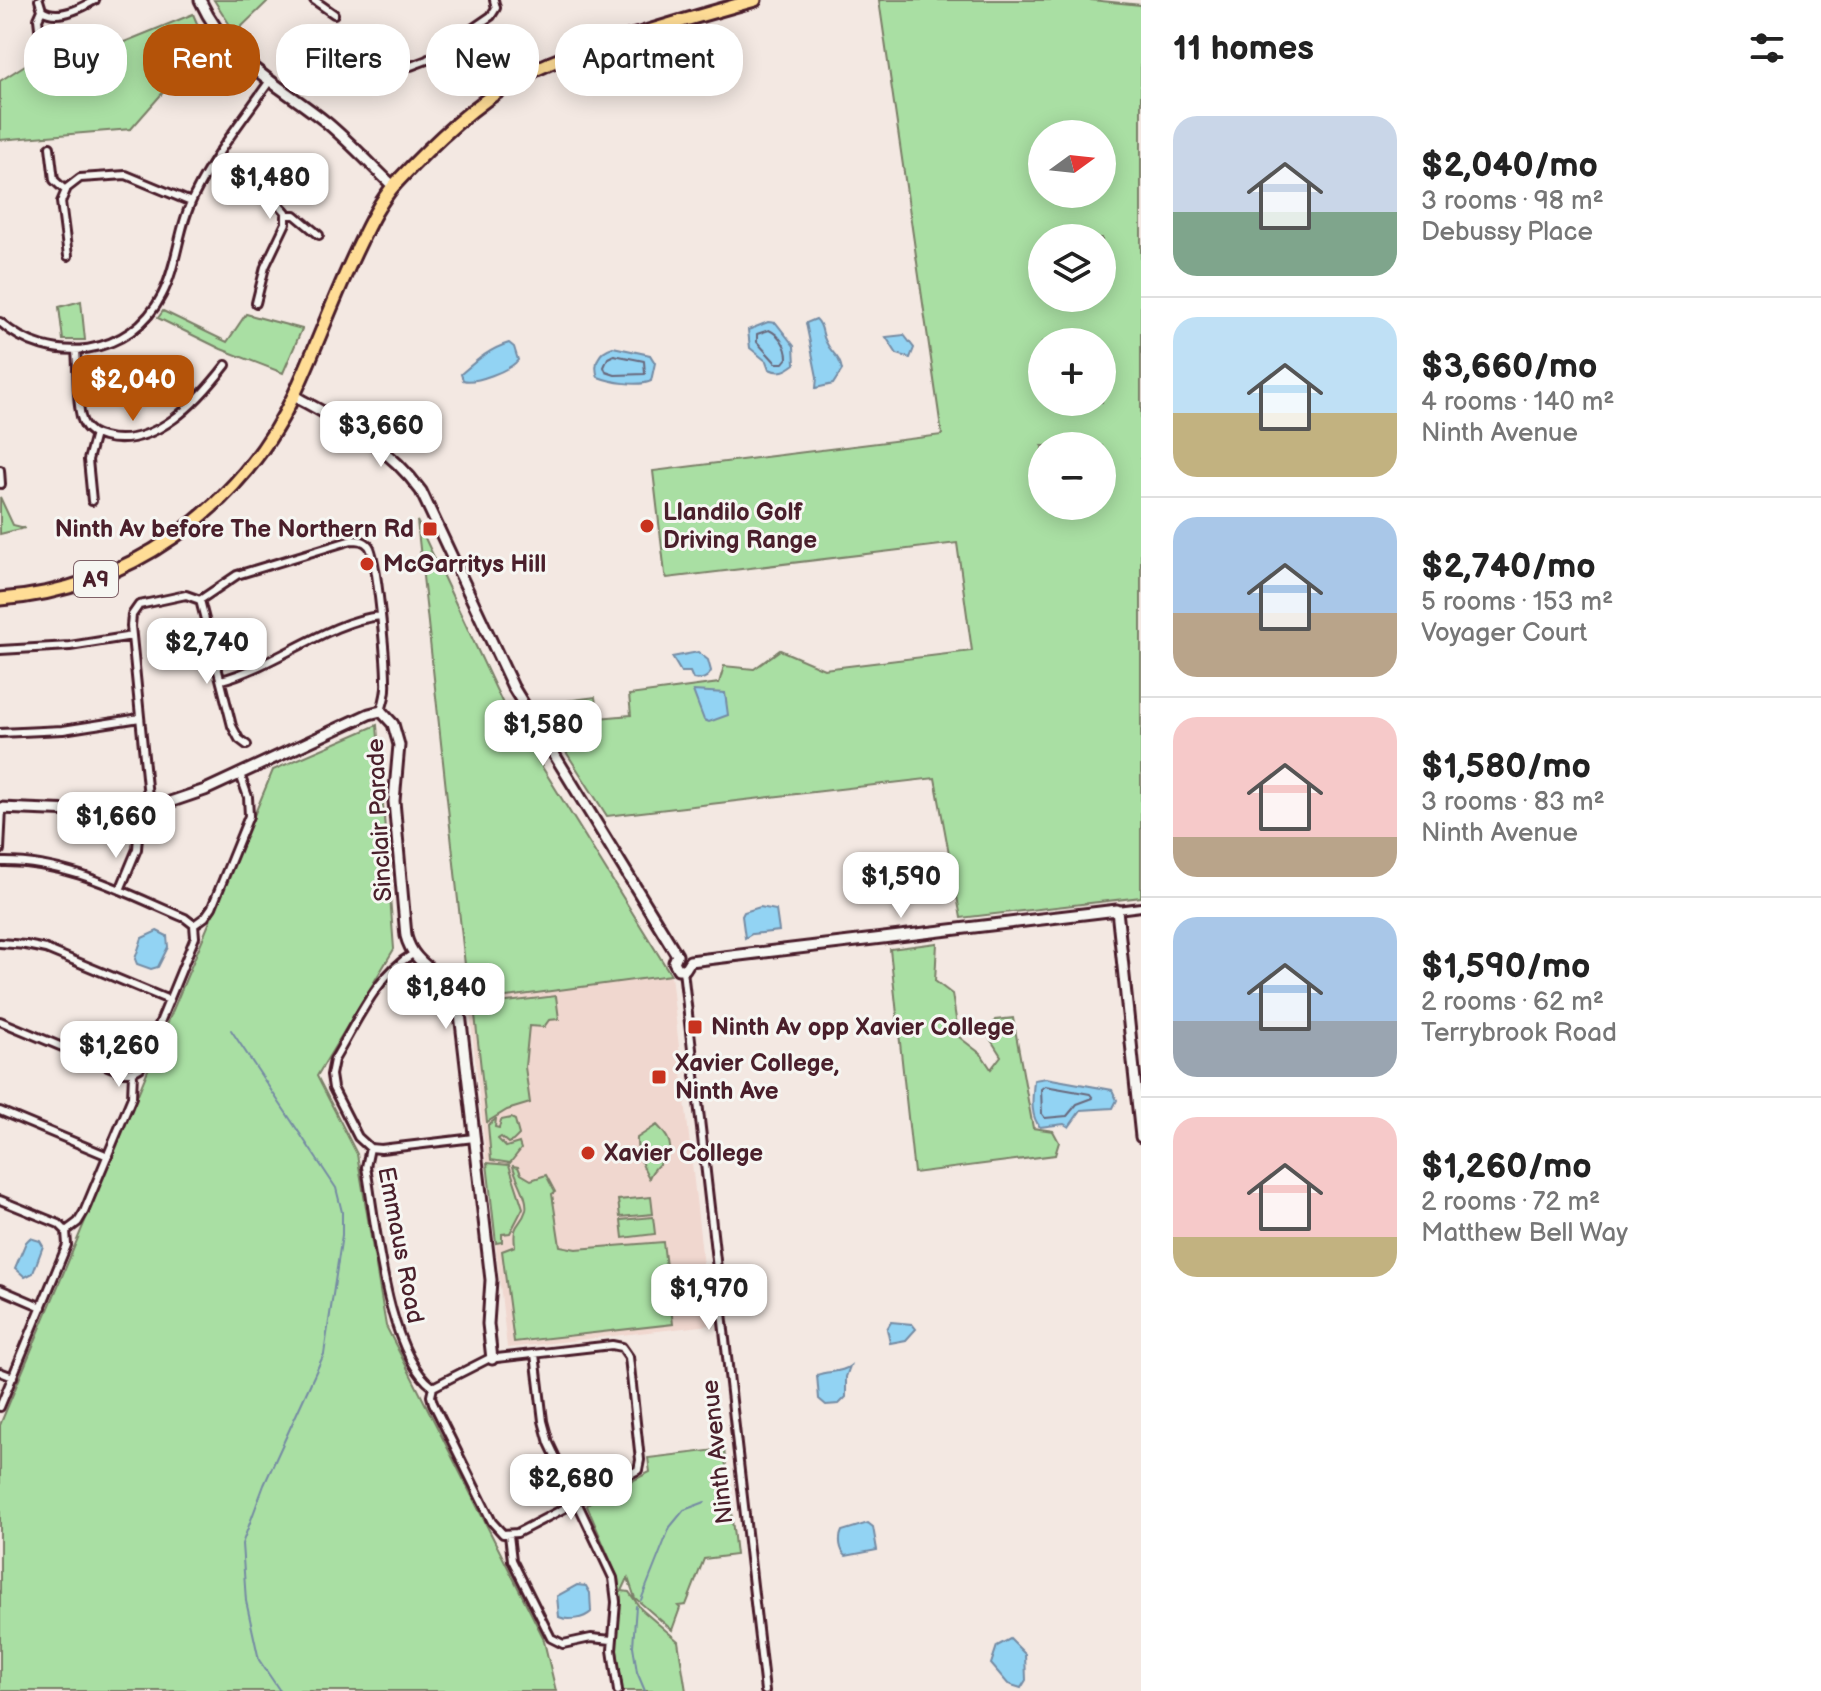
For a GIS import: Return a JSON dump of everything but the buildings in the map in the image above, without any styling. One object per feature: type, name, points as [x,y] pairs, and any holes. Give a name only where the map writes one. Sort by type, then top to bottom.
[{"type":"highway","name":"A9","points":[[0,599],[50,593],[131,564],[179,534],[213,506],[248,466],[294,396],[348,268],[378,209],[393,186],[459,121],[527,74],[605,44],[755,0]]},
{"type":"main road","points":[[200,0],[231,48],[269,82],[327,123],[393,186]]},
{"type":"main road","points":[[294,396],[379,446],[401,465],[421,491],[513,687],[677,955],[675,965],[1117,910],[1141,1137]]},
{"type":"main road","name":"Sinclair Parade","points":[[1,808],[99,812],[149,808],[188,797],[381,711],[393,724],[399,745],[394,801],[406,936],[413,954]]},
{"type":"main road","points":[[413,954],[448,983],[457,996],[491,1280],[488,1324],[492,1359]]},
{"type":"street","points":[[39,0],[42,10],[39,24]]},
{"type":"street","points":[[42,10],[49,14],[67,12],[95,0]]},
{"type":"street","points":[[314,0],[334,14]]},
{"type":"street","points":[[411,66],[427,60],[491,16],[496,8],[494,0]]},
{"type":"street","points":[[0,322],[37,345],[76,351],[114,341],[133,330],[152,311],[169,278],[191,202],[217,157],[269,82]]},
{"type":"street","points":[[50,147],[54,180],[65,190]]},
{"type":"street","points":[[217,157],[285,208],[287,215],[265,267],[256,303]]},
{"type":"street","points":[[68,256],[61,205],[65,190],[84,177],[126,175],[191,202]]},
{"type":"street","points":[[287,215],[295,215],[319,235]]},
{"type":"street","points":[[76,351],[79,412],[84,424],[95,434],[124,440],[158,427],[200,396],[226,365]]},
{"type":"street","points":[[92,501],[88,460],[95,434]]},
{"type":"street","points":[[0,470],[1,484]]},
{"type":"street","points":[[200,600],[237,575],[358,540],[367,544],[372,554],[386,685],[381,711]]},
{"type":"street","points":[[149,808],[132,615],[139,605],[186,595],[200,600]]},
{"type":"street","points":[[200,600],[232,726],[239,739],[247,745]]},
{"type":"street","points":[[221,680],[245,673],[355,622],[380,616]]},
{"type":"street","points":[[0,650],[70,646],[132,636]]},
{"type":"street","points":[[0,733],[63,730],[140,718]]},
{"type":"street","points":[[194,925],[212,907],[249,816],[248,797],[240,774]]},
{"type":"street","points":[[0,850],[1,808]]},
{"type":"street","points":[[120,890],[137,849],[138,836]]},
{"type":"street","points":[[0,862],[59,868],[120,890],[185,918],[194,925],[195,937],[143,1064],[133,1072],[122,1072],[0,1021]]},
{"type":"street","points":[[1117,910],[1141,907]]},
{"type":"street","points":[[0,943],[46,949],[169,1000]]},
{"type":"street","points":[[413,954],[398,962],[385,977],[332,1068],[336,1096],[358,1137],[370,1148],[474,1138]]},
{"type":"street","name":"Ninth Avenue","points":[[686,966],[765,1691]]},
{"type":"street","points":[[66,1231],[81,1218],[108,1156],[132,1097],[133,1072]]},
{"type":"street","points":[[0,1111],[108,1156]]},
{"type":"street","name":"Emmaus Road","points":[[370,1148],[366,1167],[394,1321],[420,1376],[433,1387],[432,1400],[492,1522],[500,1532],[509,1535]]},
{"type":"street","points":[[0,1200],[59,1224],[66,1231],[68,1241],[0,1407]]},
{"type":"street","points":[[0,1289],[42,1307]]},
{"type":"street","points":[[433,1387],[468,1367],[492,1359],[615,1345],[624,1348],[629,1357],[640,1467],[632,1475],[509,1535],[512,1560],[551,1638],[563,1644],[591,1638],[612,1640]]},
{"type":"street","points":[[535,1354],[544,1429],[613,1578],[616,1602],[612,1640],[618,1691]]},
{"type":"street","points":[[0,1372],[13,1377]]},
{"type":"shaded area","name":"Xavier College","points":[[671,975],[710,1325],[507,1348],[469,1002]]},
{"type":"green space","points":[[214,0],[269,0],[244,24],[229,24]]},
{"type":"green space","points":[[879,0],[1091,0],[1141,5],[1141,897],[961,918],[935,778],[607,816],[536,705],[595,697],[598,718],[631,715],[629,695],[719,683],[724,666],[754,669],[780,650],[824,669],[972,651],[957,543],[667,578],[653,471],[942,435]]},
{"type":"green space","points":[[193,14],[197,24],[168,24]]},
{"type":"green space","points":[[143,34],[143,96],[160,96],[131,129],[0,140],[0,81],[24,66],[24,96],[127,96],[127,41]]},
{"type":"green space","points":[[81,301],[85,340],[63,340],[59,307]]},
{"type":"green space","points":[[163,311],[227,342],[246,314],[302,329],[283,373],[221,349],[158,318]]},
{"type":"green space","points":[[0,497],[13,525],[25,528],[0,534]]},
{"type":"green space","points":[[417,521],[503,704],[671,975],[469,1002]]},
{"type":"green space","points":[[377,725],[394,949],[317,1076],[357,1154],[386,1326],[543,1637],[556,1691],[0,1691],[0,1425],[273,770]]},
{"type":"green space","points":[[937,943],[935,981],[952,994],[959,1037],[981,1054],[991,1069],[1001,1056],[989,1037],[995,1020],[1013,1018],[1033,1128],[1053,1131],[1059,1142],[1055,1155],[914,1173],[890,949]]},
{"type":"green space","points":[[556,996],[559,1019],[549,1020],[544,1027],[529,1026],[525,1067],[530,1103],[507,1110],[487,1122],[474,1006]]},
{"type":"green space","points":[[496,1119],[495,1127],[499,1128],[501,1120],[515,1120],[519,1135],[508,1143],[501,1137],[498,1139],[506,1147],[519,1143],[521,1149],[510,1163],[491,1160],[488,1125]]},
{"type":"green space","points":[[657,1125],[666,1135],[670,1150],[649,1178],[639,1154],[637,1138]]},
{"type":"green space","points":[[487,1163],[509,1165],[523,1208],[510,1233],[502,1234],[502,1242],[496,1243]]},
{"type":"green space","points":[[513,1166],[531,1180],[546,1175],[555,1192],[552,1194],[560,1246],[576,1249],[663,1242],[673,1324],[514,1342],[502,1251],[515,1246],[516,1228],[526,1205]]},
{"type":"green space","points":[[651,1197],[653,1214],[620,1217],[618,1200]]},
{"type":"green space","points":[[653,1217],[655,1234],[623,1238],[621,1220]]},
{"type":"green space","points":[[724,1449],[736,1555],[704,1559],[686,1605],[678,1606],[680,1608],[672,1630],[635,1598],[628,1578],[622,1591],[629,1592],[641,1609],[678,1641],[686,1691],[623,1691],[616,1645],[621,1600],[618,1578],[587,1506],[650,1472],[648,1458]]},
{"type":"water","points":[[816,319],[842,370],[833,384],[816,388],[817,377],[806,323]]},
{"type":"water","points":[[768,322],[776,323],[794,346],[795,364],[783,371],[769,369],[766,361],[750,348],[748,330]]},
{"type":"water","points":[[904,335],[914,348],[910,358],[897,354],[886,337]]},
{"type":"water","points":[[509,343],[514,347],[518,360],[514,364],[483,378],[463,380],[461,374],[478,360]]},
{"type":"water","points":[[613,347],[650,355],[655,363],[651,381],[632,384],[598,377],[598,358]]},
{"type":"water","points":[[698,652],[708,660],[711,671],[706,677],[696,680],[690,672],[681,672],[672,657]]},
{"type":"water","points":[[693,691],[725,693],[728,715],[709,722],[704,720]]},
{"type":"water","points":[[760,907],[776,910],[779,931],[752,934],[745,938],[742,916],[744,912]]},
{"type":"water","points":[[157,931],[167,936],[168,947],[158,967],[151,969],[137,964],[135,959],[142,938]]},
{"type":"water","points":[[1046,1078],[1112,1090],[1117,1100],[1113,1108],[1081,1110],[1069,1127],[1064,1124],[1040,1127],[1033,1111],[1034,1080]]},
{"type":"water","points":[[30,1238],[40,1241],[43,1246],[33,1273],[25,1277],[15,1268]]},
{"type":"water","points":[[891,1322],[912,1324],[916,1329],[906,1340],[890,1343],[887,1329]]},
{"type":"water","points":[[850,1366],[846,1377],[846,1397],[839,1404],[826,1405],[819,1399],[817,1375]]},
{"type":"water","points":[[868,1523],[873,1527],[877,1550],[846,1556],[840,1545],[842,1531]]},
{"type":"water","points":[[577,1585],[586,1586],[590,1593],[591,1612],[576,1619],[559,1617],[557,1596]]},
{"type":"water","points":[[1010,1639],[1025,1654],[1026,1680],[1021,1688],[1008,1684],[991,1664],[997,1646]]},
{"type":"waterway","points":[[231,1030],[336,1188],[342,1212],[342,1235],[324,1354],[264,1485],[242,1544],[246,1601],[259,1660],[280,1691]]},
{"type":"waterway","points":[[641,1600],[670,1527],[684,1510],[705,1502]]},
{"type":"waterway","points":[[636,1606],[633,1646],[637,1672],[645,1691]]},
{"type":"place","name":"Llandilo Golf Driving Range","points":[[647,526]]},
{"type":"place","name":"Ninth Av before The Northern Rd","points":[[430,529]]},
{"type":"place","name":"McGarritys Hill","points":[[367,564]]},
{"type":"place","name":"Ninth Av opp Xavier College","points":[[695,1027]]},
{"type":"place","name":"Xavier College, Ninth Ave","points":[[659,1077]]},
{"type":"place","name":"Xavier College","points":[[588,1153]]}]
